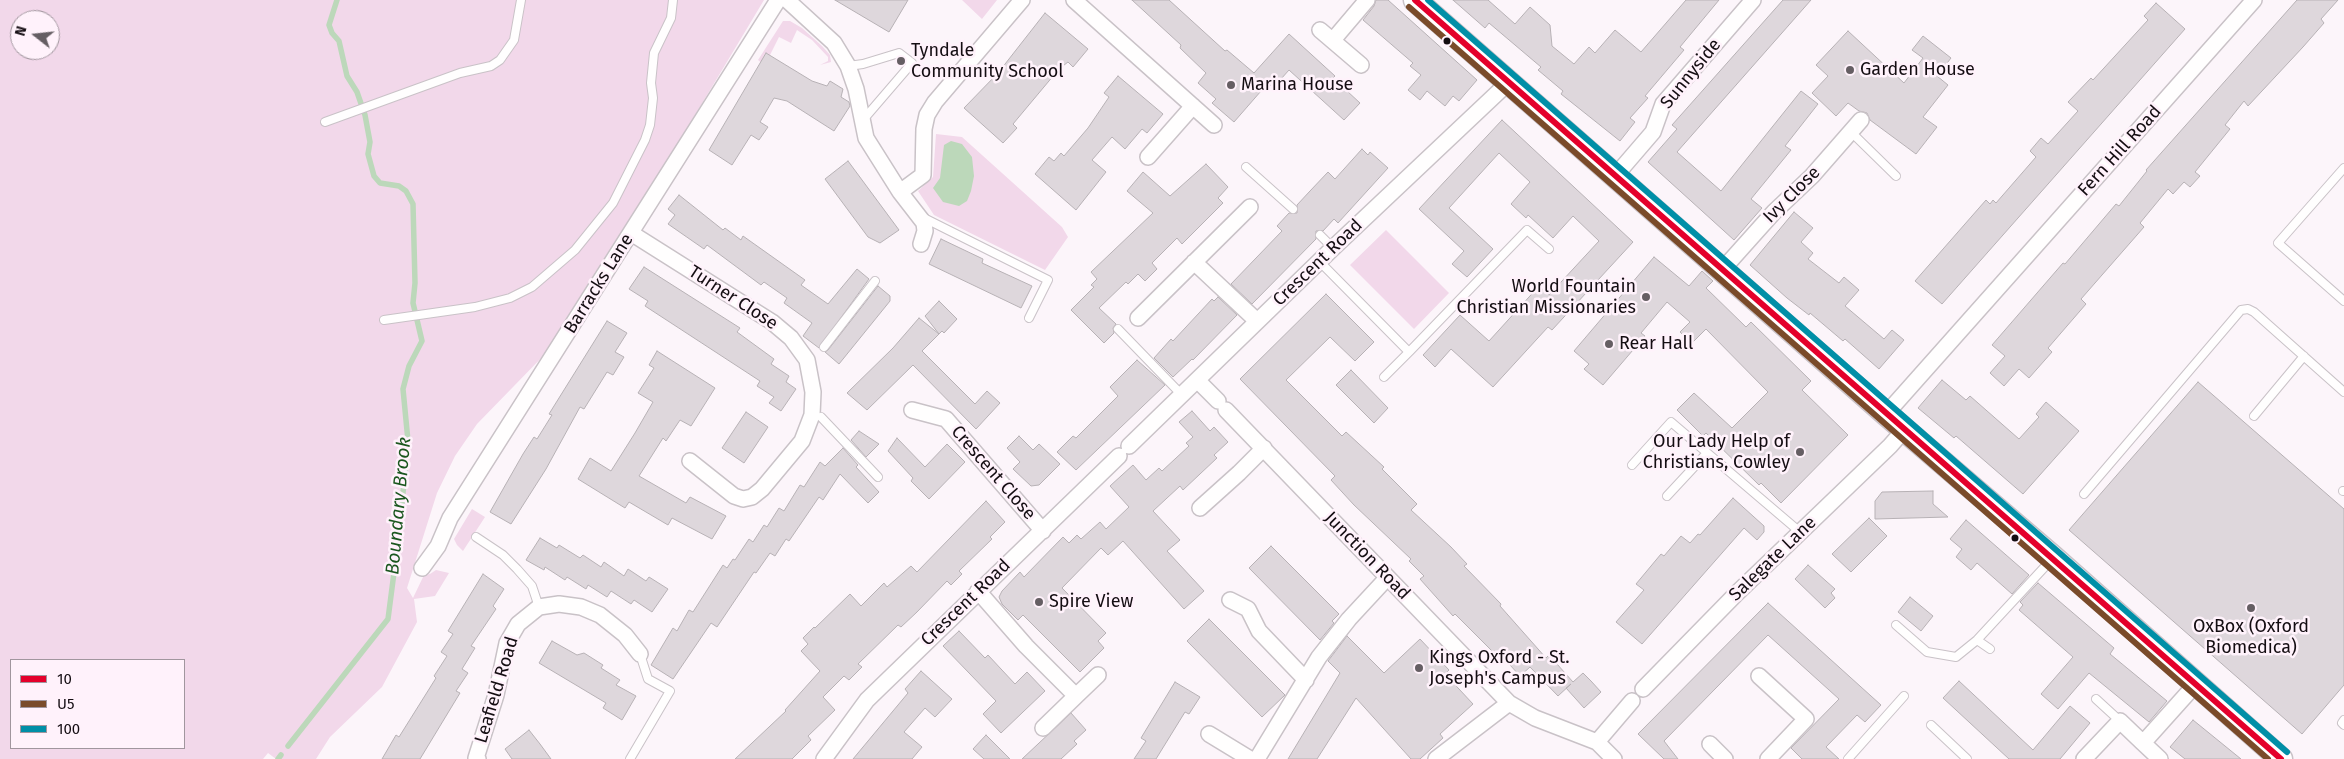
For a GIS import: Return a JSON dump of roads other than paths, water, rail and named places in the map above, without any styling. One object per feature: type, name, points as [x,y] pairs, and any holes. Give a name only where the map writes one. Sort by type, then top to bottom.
[{"type":"main road","points":[[1415,0],[1724,269],[1904,430],[2053,557],[2195,685],[2281,759]]},
{"type":"street","name":"Barracks Lane","points":[[422,568],[438,546],[450,518],[778,0]]},
{"type":"street","points":[[788,0],[834,43],[848,66],[856,89],[866,138],[900,192],[924,223],[925,232],[920,244]]},
{"type":"street","points":[[900,192],[922,175],[924,129],[927,115],[935,102],[1022,0]]},
{"type":"street","points":[[1074,0],[1214,125]]},
{"type":"street","points":[[1333,40],[1367,0]]},
{"type":"street","name":"Sunnyside","points":[[1616,175],[1654,132],[1662,104],[1753,0]]},
{"type":"street","name":"Fern Hill Road","points":[[1886,414],[2254,0]]},
{"type":"street","points":[[1320,30],[1361,65]]},
{"type":"street","name":"Crescent Road","points":[[824,759],[867,700],[1319,261],[1509,82]]},
{"type":"street","points":[[1148,157],[1193,106]]},
{"type":"street","name":"Ivy Close","points":[[1724,269],[1774,212],[1812,176],[1861,120]]},
{"type":"street","points":[[1138,318],[1250,206]]},
{"type":"street","name":"Turner Close","points":[[631,233],[772,322],[791,338],[807,360],[813,392],[812,415],[802,441],[762,489],[752,497],[743,499],[734,496],[690,461]]},
{"type":"street","points":[[1194,262],[1257,321]]},
{"type":"street","name":"Junction Road","points":[[1197,380],[1509,703],[1535,718],[1597,742]]},
{"type":"street","name":"Crescent Close","points":[[912,410],[946,419],[1043,530]]},
{"type":"street","name":"Salegate Lane","points":[[1643,690],[1904,430]]},
{"type":"street","points":[[1200,508],[1264,448]]},
{"type":"street","points":[[1257,759],[1320,656],[1349,619],[1387,578]]},
{"type":"street","points":[[978,591],[1026,646],[1076,696]]},
{"type":"street","points":[[1230,600],[1248,610],[1259,630],[1306,680]]},
{"type":"street","points":[[539,607],[558,604],[581,607],[600,615],[630,630],[640,654]]},
{"type":"street","name":"Leafield Road","points":[[476,759],[496,695],[507,643],[518,624],[539,607]]},
{"type":"street","points":[[1044,728],[1098,675]]},
{"type":"street","points":[[1759,676],[1806,719],[1768,759]]},
{"type":"street","points":[[2143,743],[2195,685]]},
{"type":"street","points":[[1614,759],[1597,742],[1632,701]]},
{"type":"street","points":[[1436,759],[1509,703]]},
{"type":"street","points":[[2084,759],[2120,721],[2160,759]]},
{"type":"street","points":[[1210,734],[1250,759]]},
{"type":"street","points":[[1710,744],[1724,759]]},
{"type":"lane","points":[[325,122],[460,73],[491,66],[500,60],[514,40],[521,0]]},
{"type":"lane","points":[[387,319],[422,316],[475,307],[510,298],[532,287],[575,250],[613,203],[645,140],[650,125],[654,53],[671,18],[673,0]]},
{"type":"lane","points":[[848,66],[863,64],[899,53],[912,63],[862,120]]},
{"type":"lane","points":[[1850,132],[1896,176]]},
{"type":"lane","points":[[1246,167],[1292,209]]},
{"type":"lane","points":[[2344,168],[2278,243],[2344,301]]},
{"type":"lane","points":[[918,215],[1048,280],[1029,318]]},
{"type":"lane","points":[[1384,377],[1527,230],[1549,249]]},
{"type":"lane","points":[[1320,234],[1333,248]]},
{"type":"lane","points":[[1319,261],[1409,352]]},
{"type":"lane","points":[[824,347],[875,281]]},
{"type":"lane","points":[[2084,494],[2241,310],[2248,308],[2254,312],[2344,392]]},
{"type":"lane","points":[[1118,329],[1181,394]]},
{"type":"lane","points":[[2254,416],[2304,356]]},
{"type":"lane","points":[[821,417],[878,477]]},
{"type":"lane","points":[[1632,465],[1672,422],[1800,532]]},
{"type":"lane","points":[[1667,496],[1707,453]]},
{"type":"lane","points":[[476,537],[503,555],[517,569],[532,586],[539,607]]},
{"type":"lane","points":[[1896,625],[1927,652],[1956,657],[1977,640],[2053,557]]},
{"type":"lane","points":[[1977,640],[1990,649]]},
{"type":"lane","points":[[630,759],[670,691],[648,679],[640,654]]},
{"type":"lane","points":[[1848,759],[1904,696]]},
{"type":"lane","points":[[2096,699],[2120,721]]},
{"type":"lane","points":[[2344,720],[2342,722],[2344,725]]},
{"type":"lane","points":[[1930,725],[1967,759]]},
{"type":"waterway","name":"Boundary Brook","points":[[288,746],[388,619],[408,441],[403,389],[409,366],[422,341],[413,303],[415,283],[413,204],[406,191],[399,186],[380,183],[374,176],[368,154],[370,142],[365,115],[357,92],[347,76],[339,41],[332,33],[329,25],[337,0]]},
{"type":"waterway","points":[[278,759],[281,755]]},
{"type":"place","name":"Tyndale Community School","points":[[901,61]]},
{"type":"place","name":"Garden House","points":[[1850,70]]},
{"type":"place","name":"Marina House","points":[[1231,85]]},
{"type":"place","name":"World Fountain Christian Missionaries","points":[[1646,297]]},
{"type":"place","name":"Rear Hall","points":[[1609,344]]},
{"type":"place","name":"Our Lady Help of Christians, Cowley","points":[[1800,452]]},
{"type":"place","name":"Spire View","points":[[1039,602]]},
{"type":"place","name":"OxBox (Oxford Biomedica)","points":[[2251,608]]},
{"type":"place","name":"Kings Oxford - St. Joseph's Campus","points":[[1419,668]]}]
